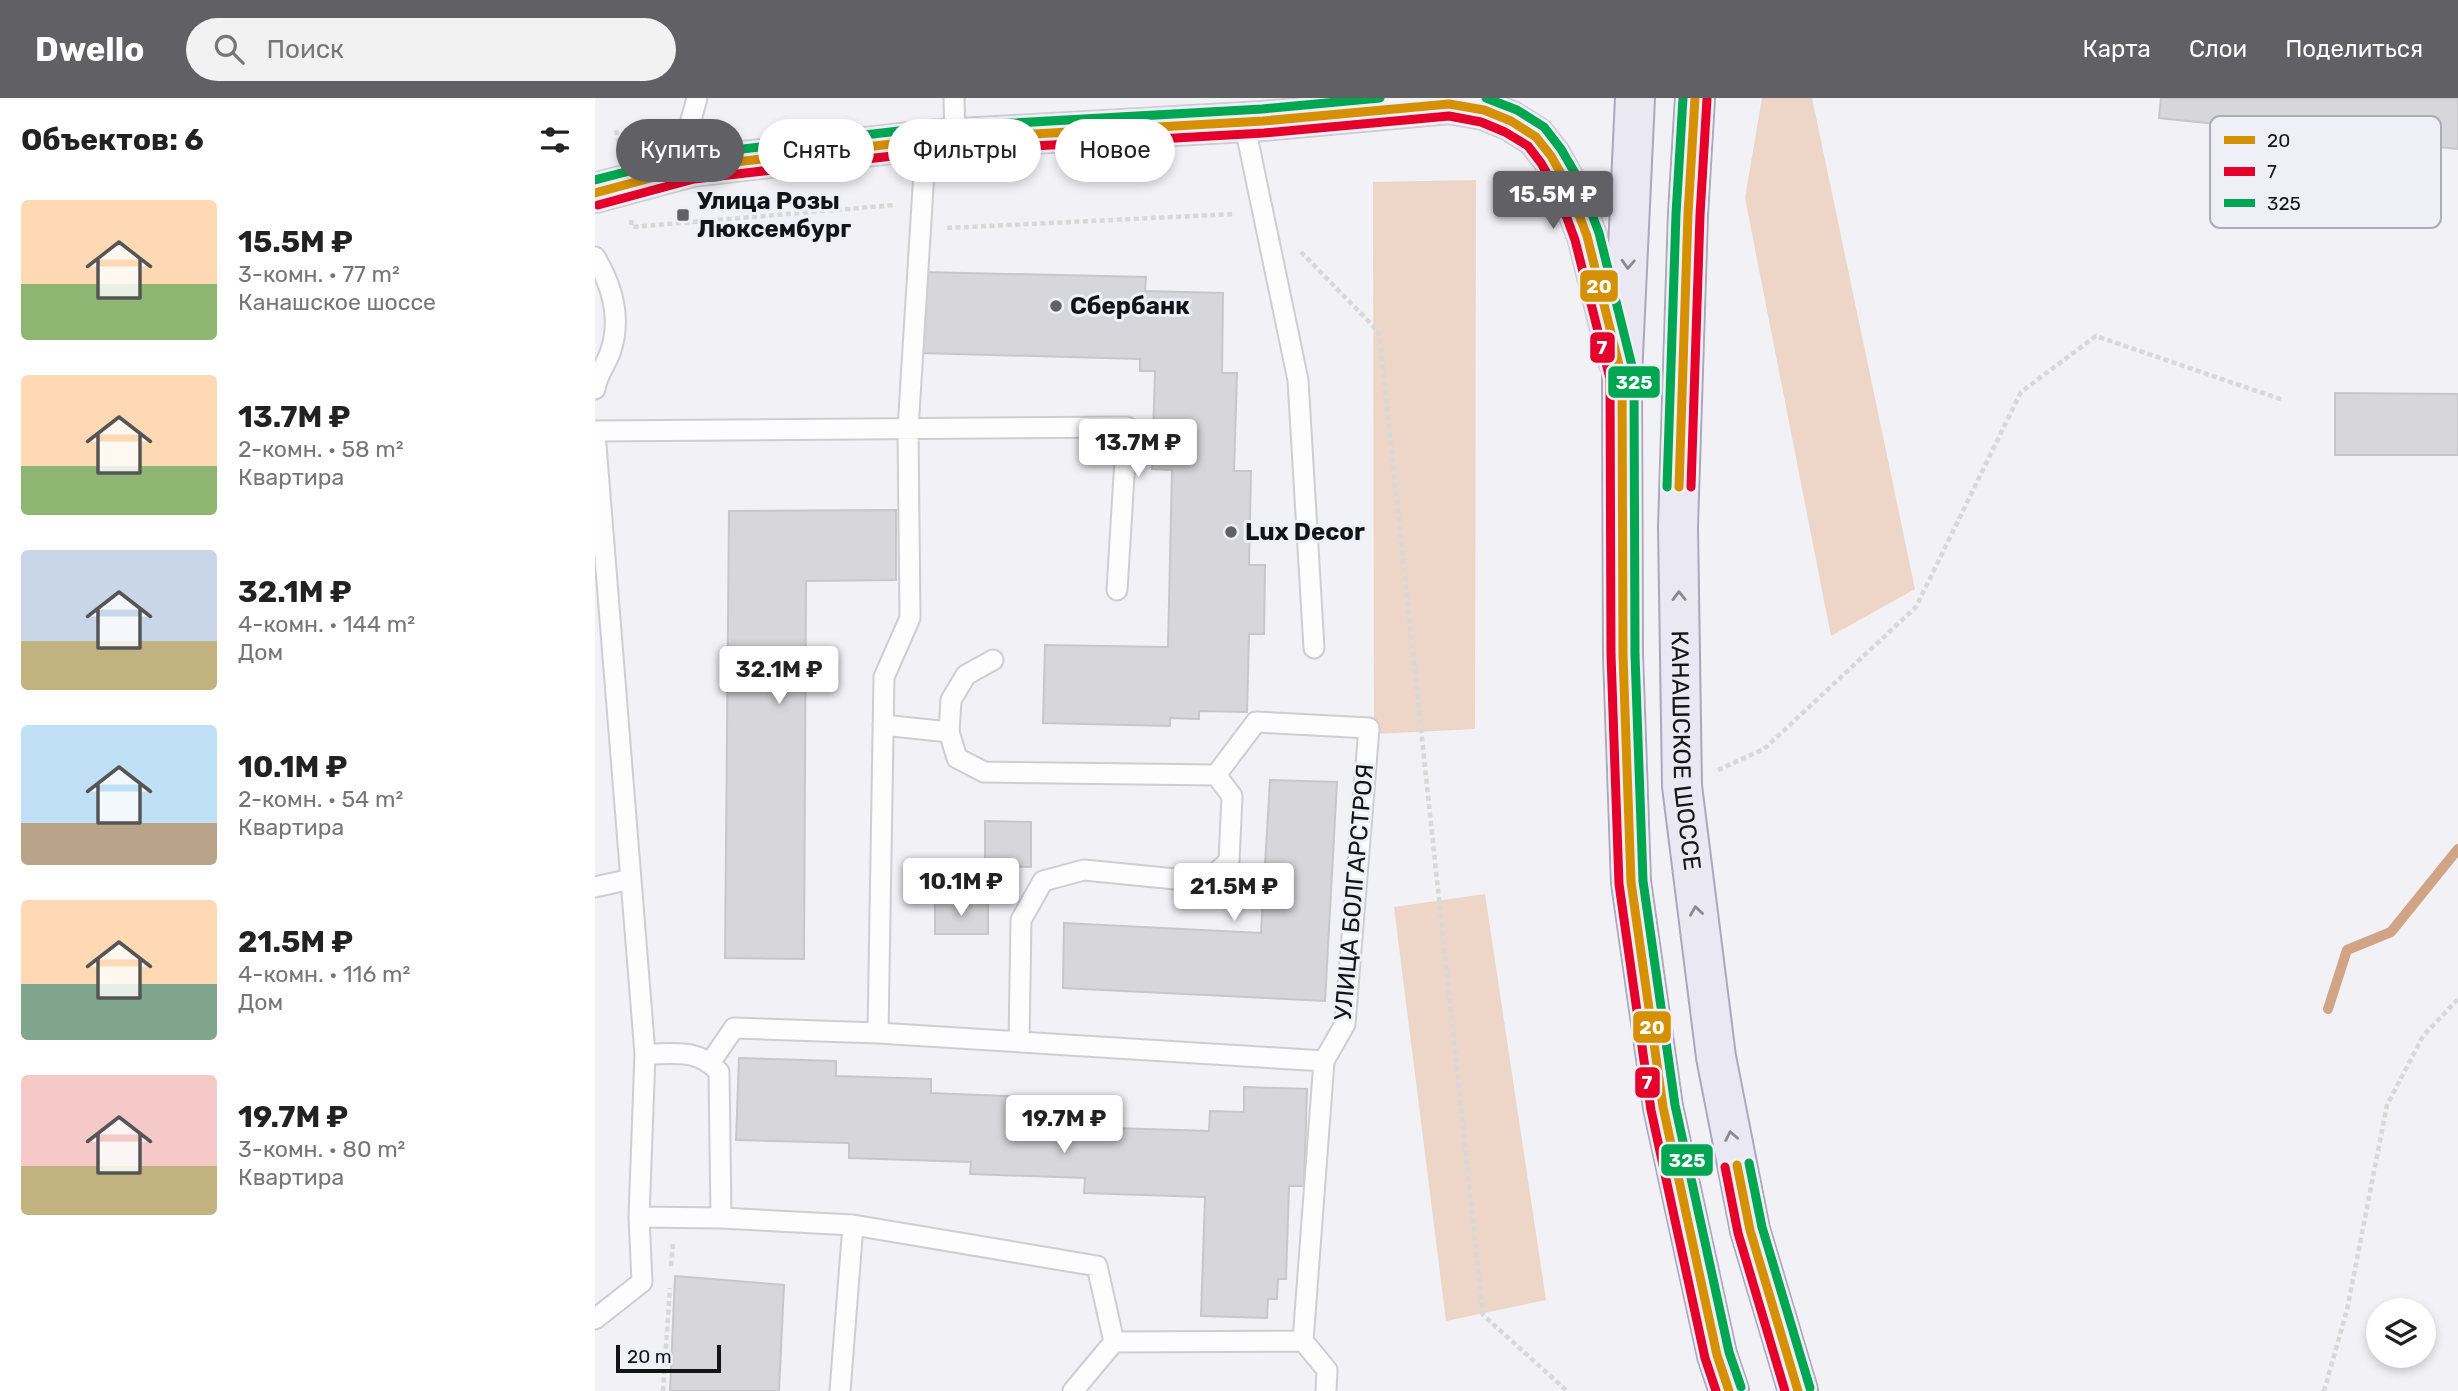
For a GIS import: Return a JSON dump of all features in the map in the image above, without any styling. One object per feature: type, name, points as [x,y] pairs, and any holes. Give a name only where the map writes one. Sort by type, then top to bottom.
[{"type":"main road","points":[[1635,98],[1622,377],[1623,654],[1631,882],[1663,1107],[1717,1355],[1729,1391]]},
{"type":"main road","name":"КАНАШСКОЕ ШОССЕ","points":[[1695,98],[1688,214],[1678,527],[1682,786],[1716,1057],[1750,1230],[1798,1391]]},
{"type":"street","points":[[1041,133],[1244,122],[1453,101],[1511,121],[1536,137],[1551,156],[1568,186],[1587,236],[1622,377]]},
{"type":"street","points":[[744,161],[888,145]]},
{"type":"street","points":[[611,188],[634,182]]},
{"type":"lane","points":[[691,119],[697,98]]},
{"type":"lane","points":[[947,119],[954,98]]},
{"type":"lane","points":[[1244,122],[1298,380],[1314,648]]},
{"type":"lane","points":[[878,1033],[884,677],[910,618],[908,429],[922,203],[928,182]]},
{"type":"lane","points":[[595,257],[613,295],[616,324],[610,353],[596,379],[595,389]]},
{"type":"lane","points":[[595,1319],[642,1282],[639,1217],[645,1054],[595,432],[1127,427],[1117,590]]},
{"type":"lane","points":[[993,660],[966,675],[951,700],[949,732],[957,758],[984,772],[1216,775],[1232,796],[1229,861],[1206,882],[1084,870],[1043,881],[1021,920],[1019,1042]]},
{"type":"lane","name":"УЛИЦА БОЛГАРСТРОЯ","points":[[1216,775],[1256,722],[1369,728],[1345,1024],[1324,1061],[1303,1341]]},
{"type":"lane","points":[[883,725],[949,732]]},
{"type":"lane","points":[[595,887],[631,879]]},
{"type":"lane","points":[[711,1063],[734,1028],[878,1033],[1324,1061]]},
{"type":"lane","points":[[645,1054],[693,1054],[711,1063],[719,1072],[721,1218]]},
{"type":"lane","points":[[639,1217],[853,1225],[1097,1266],[1114,1342]]},
{"type":"lane","points":[[840,1391],[853,1225]]},
{"type":"lane","points":[[1073,1391],[1114,1342],[1303,1341],[1327,1370],[1326,1391]]},
{"type":"path","points":[[616,140],[611,188],[632,227],[922,203]]},
{"type":"path","points":[[920,229],[1262,213],[1380,332],[1483,1315],[1567,1391]]},
{"type":"path","points":[[1682,786],[1764,749],[1916,607],[2021,392],[2096,335],[2283,400]]},
{"type":"path","points":[[2324,1391],[2347,1310],[2387,1105],[2423,1036],[2458,999]]},
{"type":"path","points":[[671,1271],[674,1218]]},
{"type":"path","points":[[663,1391],[670,1284]]},
{"type":"shaded area","points":[[1762,98],[1812,98],[1915,589],[1831,636],[1745,198]]},
{"type":"shaded area","points":[[1476,180],[1475,729],[1374,734],[1373,182]]},
{"type":"shaded area","points":[[1485,894],[1546,1300],[1446,1321],[1394,907]]},
{"type":"building","points":[[2161,98],[2458,98],[2458,149],[2441,147],[2441,116],[2210,116],[2210,123],[2159,118]]},
{"type":"building","points":[[922,272],[1146,277],[1145,291],[1223,293],[1222,373],[1237,373],[1234,471],[1251,471],[1249,565],[1265,565],[1264,634],[1249,634],[1247,712],[1199,711],[1199,719],[1170,718],[1170,726],[1043,723],[1045,645],[1168,647],[1172,470],[1152,469],[1155,371],[1140,371],[1140,359],[920,353]]},
{"type":"building","points":[[2335,393],[2458,394],[2458,455],[2335,455]]},
{"type":"building","points":[[896,510],[896,580],[806,581],[804,959],[725,958],[729,511]]},
{"type":"building","points":[[1270,780],[1337,782],[1325,1001],[1063,988],[1064,923],[1261,933]]},
{"type":"building","points":[[985,821],[1031,822],[1031,867],[985,866]]},
{"type":"building","points":[[935,902],[988,902],[988,934],[935,934]]},
{"type":"building","points":[[739,1058],[836,1061],[836,1076],[931,1079],[931,1093],[1053,1098],[1052,1126],[1209,1131],[1210,1111],[1244,1112],[1244,1087],[1307,1089],[1304,1186],[1289,1186],[1286,1279],[1278,1279],[1277,1299],[1268,1299],[1267,1318],[1201,1316],[1205,1197],[1084,1193],[1085,1178],[970,1174],[971,1162],[849,1158],[849,1143],[736,1140]]},
{"type":"building","points":[[675,1276],[784,1285],[779,1391],[670,1391]]},
{"type":"waterway","points":[[2328,1009],[2347,950],[2391,932],[2458,849]]},
{"type":"transit line","name":"325","points":[[595,180],[691,155],[925,128],[1262,109],[1380,98]]},
{"type":"transit line","name":"325","points":[[1486,98],[1517,110],[1544,127],[1579,180],[1599,233],[1634,374],[1635,655],[1643,881],[1675,1105],[1729,1352],[1741,1387]]},
{"type":"transit line","name":"325","points":[[1667,487],[1676,214],[1683,98]]},
{"type":"transit line","name":"20","points":[[1679,487],[1688,214],[1695,98]]},
{"type":"transit line","name":"7","points":[[1691,487],[1700,215],[1707,99]]},
{"type":"transit line","name":"20","points":[[595,193],[692,167],[926,140],[1263,121],[1449,104],[1484,110],[1511,121],[1536,137],[1551,156],[1568,186],[1587,236],[1622,377],[1623,655],[1631,882],[1663,1107],[1717,1355],[1729,1391]]},
{"type":"transit line","name":"7","points":[[598,205],[694,179],[927,152],[1264,133],[1449,116],[1481,122],[1528,146],[1557,191],[1575,240],[1610,379],[1611,655],[1619,884],[1651,1110],[1705,1358],[1716,1391]]},
{"type":"transit line","name":"325","points":[[1749,1163],[1762,1227],[1810,1388]]},
{"type":"transit line","name":"20","points":[[1737,1165],[1750,1230],[1798,1391]]},
{"type":"transit line","name":"7","points":[[1725,1167],[1738,1233],[1785,1391]]},
{"type":"place","name":"Улица Розы Люксембург","points":[[683,215]]},
{"type":"place","name":"Сбербанк","points":[[1056,306]]},
{"type":"place","name":"Lux Decor","points":[[1231,532]]}]
